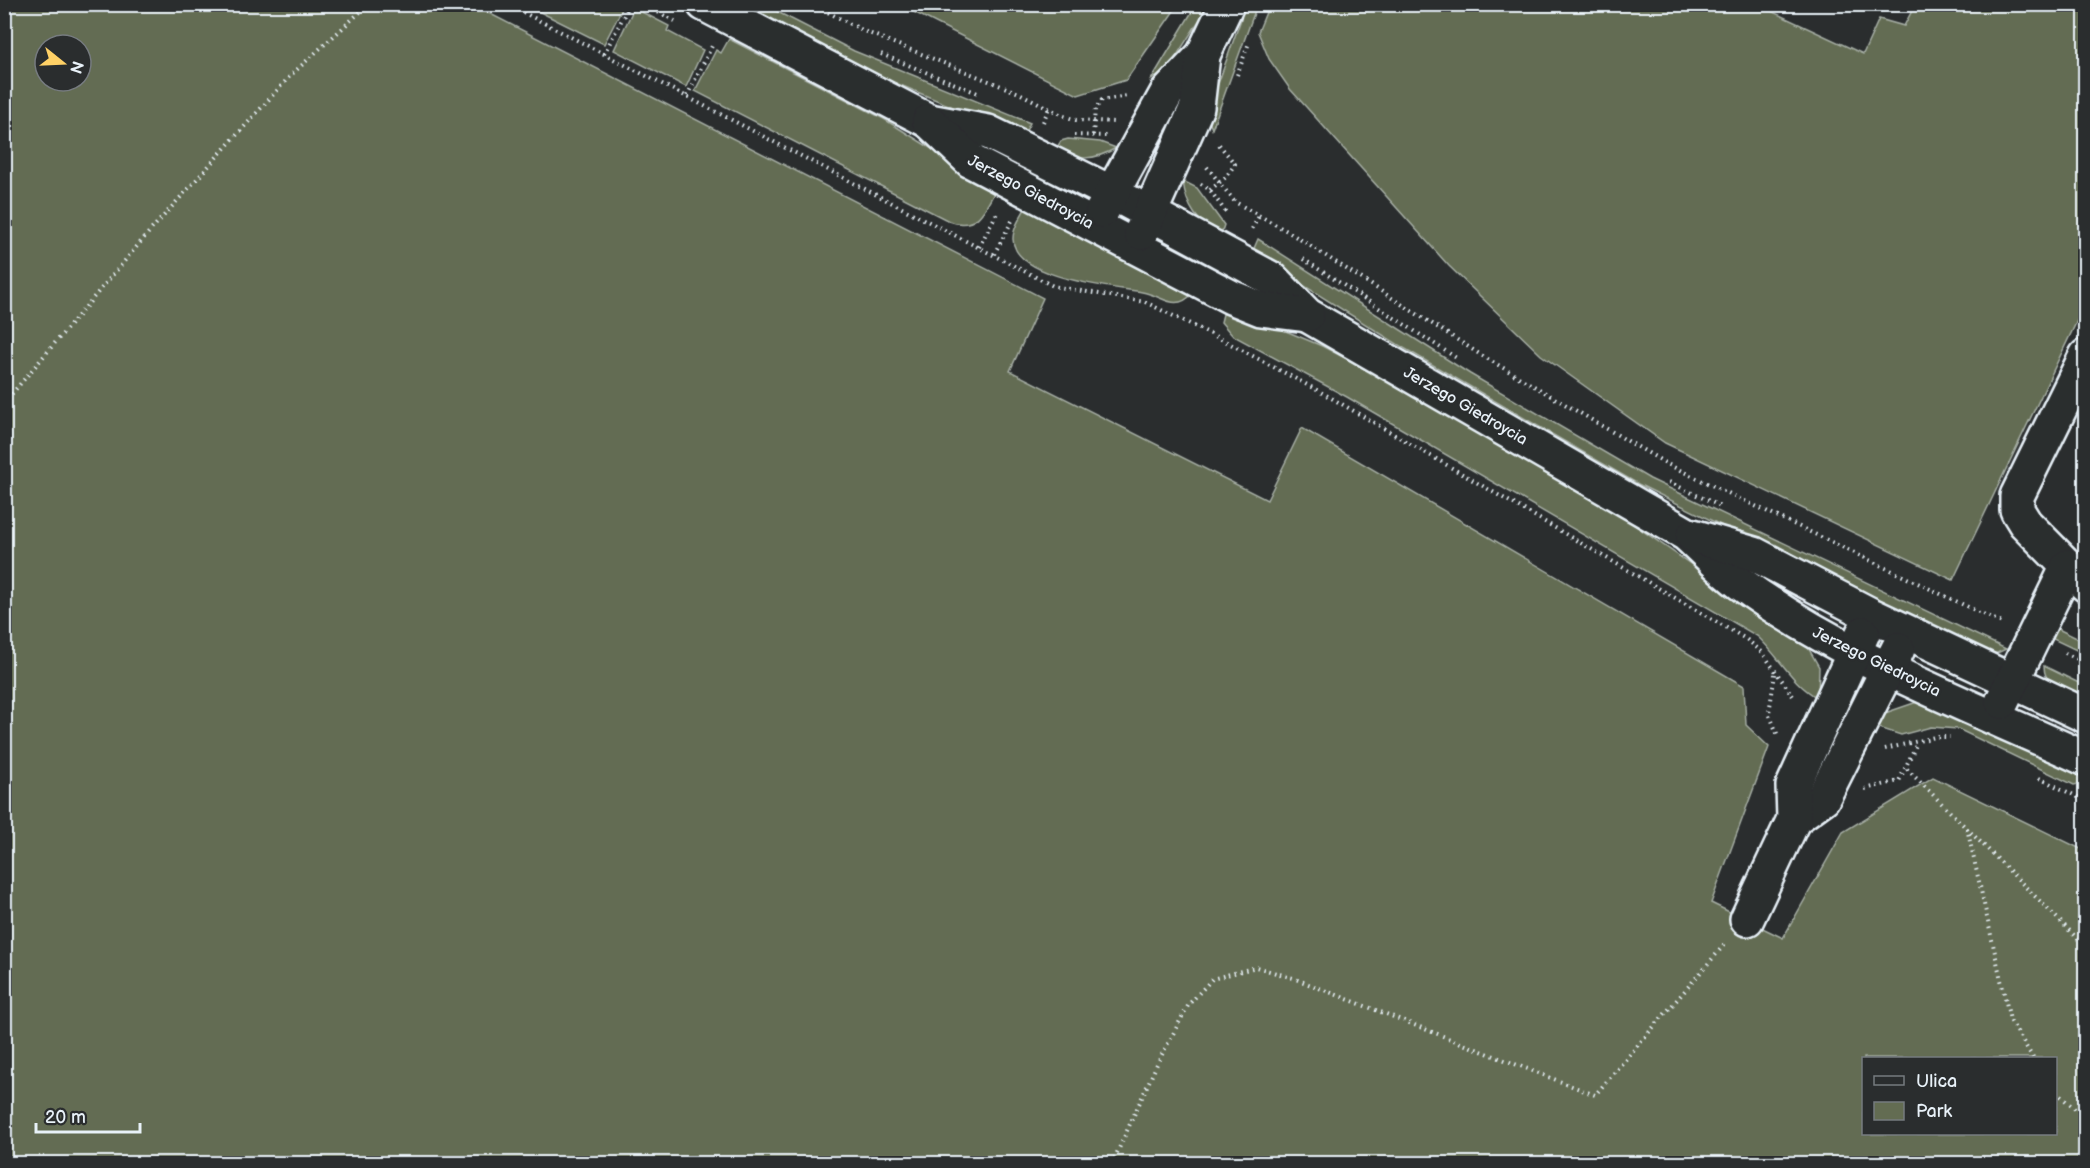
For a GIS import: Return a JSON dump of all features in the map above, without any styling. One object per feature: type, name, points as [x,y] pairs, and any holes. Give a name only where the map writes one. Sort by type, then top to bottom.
[{"type":"street","points":[[1135,245],[1193,115],[1203,55],[1227,4]]},
{"type":"street","name":"Jerzego Giedroycia","points":[[693,15],[929,120],[988,132],[1151,213],[1272,279],[1307,315],[1686,534],[1739,582],[1853,652],[2085,759]]},
{"type":"street","points":[[1095,226],[1167,93],[1203,55]]},
{"type":"street","name":"Jerzego Giedroycia","points":[[929,120],[971,162],[1135,245],[1231,297],[1261,309],[1307,315]]},
{"type":"street","points":[[1994,717],[2033,638],[2077,575],[2025,523],[2017,510],[2017,496],[2085,356]]},
{"type":"street","name":"Jerzego Giedroycia","points":[[1686,534],[1754,554],[1871,615],[2085,716]]},
{"type":"street","points":[[1747,919],[1794,819],[1793,786],[1871,615]]},
{"type":"street","points":[[1794,819],[1823,798],[1907,632]]},
{"type":"path","points":[[4,403],[150,231],[283,83],[369,4]]},
{"type":"path","points":[[507,4],[1053,286],[1145,302],[1328,396],[1746,639],[1762,652],[1796,699]]},
{"type":"path","points":[[604,54],[630,4]]},
{"type":"path","points":[[642,4],[693,15]]},
{"type":"path","points":[[812,4],[866,32],[1019,93],[1064,116],[1076,120],[1120,122]]},
{"type":"path","points":[[687,96],[714,41]]},
{"type":"path","points":[[879,54],[990,98]]},
{"type":"path","points":[[1193,115],[1235,164],[1232,171],[1210,190]]},
{"type":"path","points":[[1032,117],[1050,127]]},
{"type":"path","points":[[1070,134],[1104,135],[1113,139]]},
{"type":"path","points":[[1204,163],[1235,202],[1287,231],[1481,355],[1667,464],[2085,663]]},
{"type":"path","points":[[1194,180],[1210,190],[1231,217]]},
{"type":"path","points":[[979,247],[1001,205]]},
{"type":"path","points":[[994,254],[1017,213]]},
{"type":"path","points":[[1244,225],[1260,234]]},
{"type":"path","points":[[1296,255],[1459,360]]},
{"type":"path","points":[[1662,478],[1726,508]]},
{"type":"path","points":[[1776,673],[1769,713],[1772,728],[1801,768]]},
{"type":"path","points":[[1880,747],[1887,750],[1935,737],[1957,740]]},
{"type":"path","points":[[1823,798],[1899,781],[1907,769],[1917,743]]},
{"type":"path","points":[[1907,769],[2085,946]]},
{"type":"path","points":[[2029,774],[2084,800],[2085,793]]},
{"type":"path","points":[[1967,828],[2010,1020],[2032,1057]]},
{"type":"path","points":[[1112,1164],[1157,1064],[1189,1004],[1212,980],[1256,967],[1293,978],[1595,1095],[1747,919]]},
{"type":"path","points":[[2057,1094],[2085,1119]]},
{"type":"green space","points":[[1178,4],[1126,80],[1078,95],[900,5]]},
{"type":"green space","points":[[5,5],[473,5],[1043,298],[1010,371],[1267,500],[1302,428],[1744,686],[1746,725],[1769,747],[1711,903],[1783,938],[1843,832],[1933,777],[2085,851],[2085,1163],[5,1164]]},
{"type":"green space","points":[[526,5],[624,5],[604,44]]},
{"type":"green space","points":[[741,5],[764,5],[854,51],[1030,123],[1023,136],[893,82]]},
{"type":"green space","points":[[1196,5],[1209,5],[1167,71],[1151,80]]},
{"type":"green space","points":[[1246,5],[1257,5],[1212,129],[1207,115]]},
{"type":"green space","points":[[1269,5],[1758,5],[1863,54],[1879,19],[1904,26],[1915,5],[2085,5],[2085,304],[1953,580],[1665,443],[1541,355],[1449,266],[1290,89],[1269,59],[1258,32]]},
{"type":"green space","points":[[634,8],[669,26],[667,31],[703,50],[686,87],[614,50]]},
{"type":"green space","points":[[729,39],[884,119],[996,189],[988,205],[973,221],[958,223],[949,221],[695,91],[716,50],[721,53]]},
{"type":"green space","points":[[1068,139],[1100,142],[1116,148],[1085,158],[1070,157],[1054,152],[1061,141]]},
{"type":"green space","points":[[1183,181],[1197,188],[1224,225],[1220,237],[1194,214],[1187,199]]},
{"type":"green space","points":[[1027,205],[1192,294],[1174,303],[1142,292],[1067,279],[1030,263],[1018,253],[1013,239],[1016,226]]},
{"type":"green space","points":[[1258,239],[1470,374],[1650,479],[2006,649],[1995,654],[1983,655],[1638,484],[1402,347],[1252,253]]},
{"type":"green space","points":[[1225,306],[1322,346],[1399,386],[1627,520],[1806,644],[1819,667],[1818,698],[1800,685],[1757,636],[1347,397],[1232,335],[1221,322]]},
{"type":"green space","points":[[2056,628],[2085,642],[2085,654],[2051,638]]},
{"type":"green space","points":[[2044,666],[2085,686],[2085,703],[2053,686],[2045,674]]},
{"type":"green space","points":[[1917,702],[1933,702],[2085,771],[2083,783],[2074,785],[1958,729],[1931,727],[1901,735],[1873,726],[1888,712]]}]
